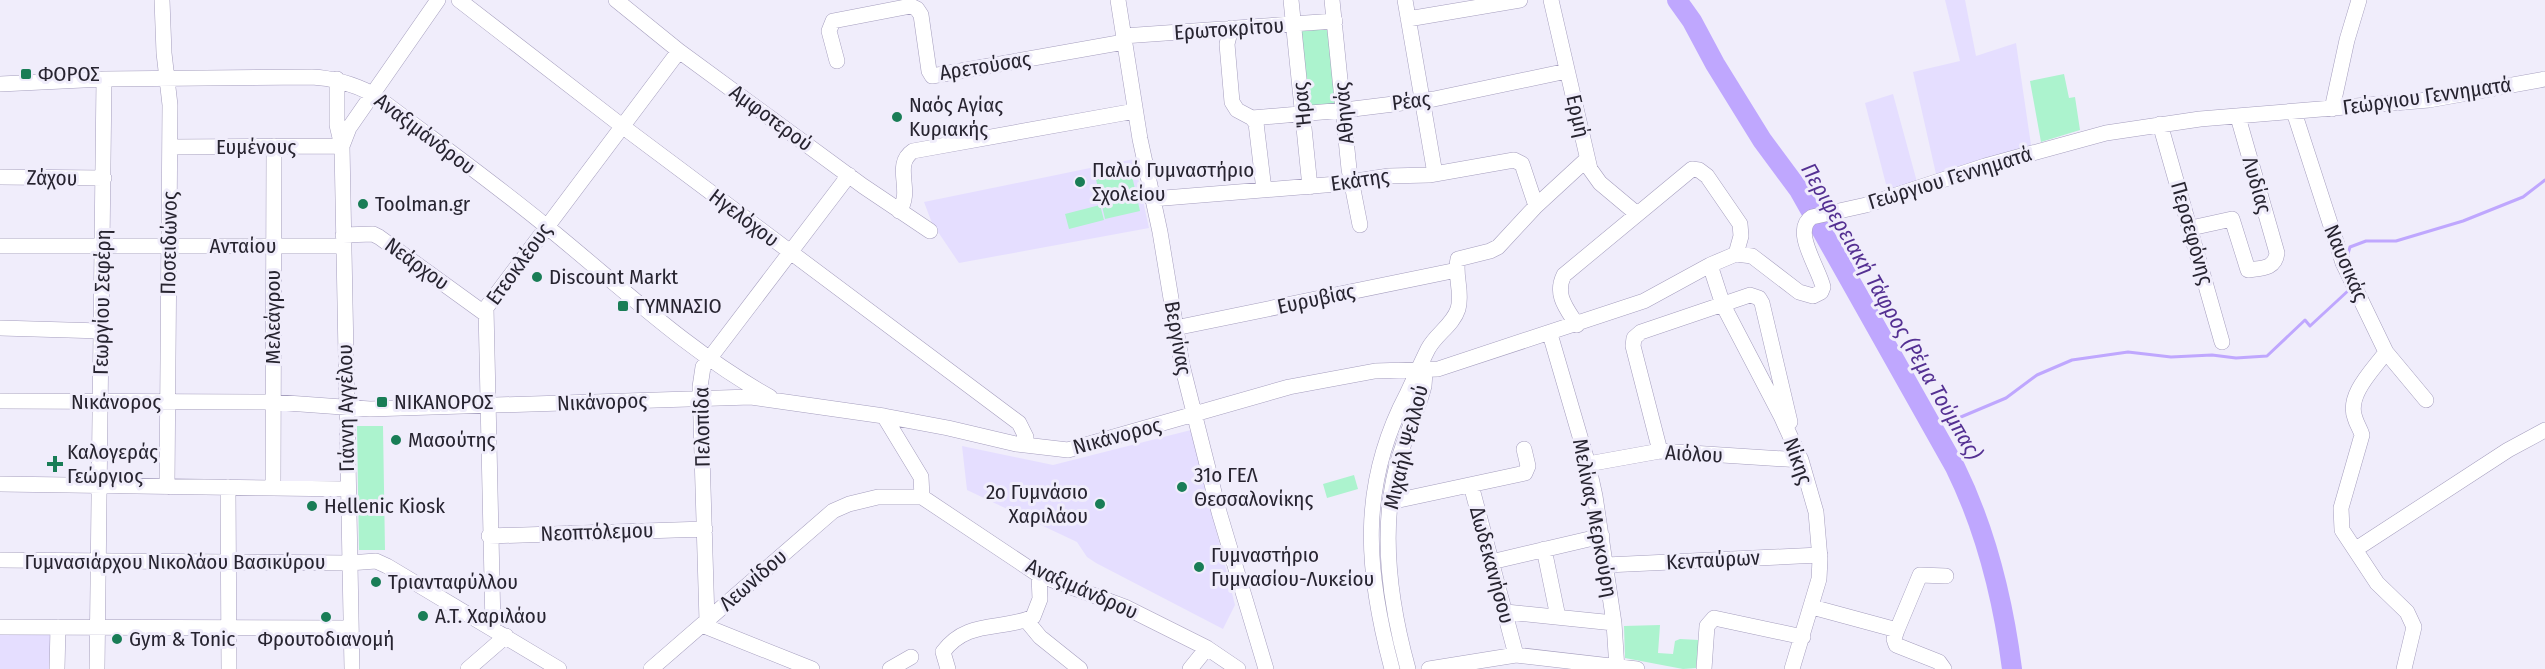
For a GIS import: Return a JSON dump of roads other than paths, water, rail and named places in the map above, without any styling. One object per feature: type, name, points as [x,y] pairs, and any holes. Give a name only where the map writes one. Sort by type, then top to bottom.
[{"type":"street","name":"Ποσειδώνος","points":[[162,0],[170,147],[167,486]]},
{"type":"street","name":"Γιάννη Αγγέλου","points":[[342,146],[349,128],[438,0]]},
{"type":"street","name":"Ηγελόχου","points":[[459,0],[622,126],[1019,423],[1026,437]]},
{"type":"street","name":"Αμφοτερού","points":[[616,0],[679,51],[899,211],[930,231]]},
{"type":"street","name":"Βεργίνας","points":[[1118,0],[1135,111],[1185,381],[1266,669]]},
{"type":"street","name":"Ήρας","points":[[1291,0],[1310,186]]},
{"type":"street","name":"Αθηνάς","points":[[1332,0],[1352,182],[1360,225]]},
{"type":"street","points":[[1405,0],[1435,174]]},
{"type":"street","points":[[1408,19],[1520,0]]},
{"type":"street","name":"Ερμή","points":[[1551,0],[1587,159],[1597,180],[1637,214]]},
{"type":"street","points":[[2332,109],[2359,0]]},
{"type":"street","name":"Αρετούσας","points":[[837,61],[829,32],[831,24],[837,19],[910,6],[917,9],[921,15],[928,71],[932,76],[1124,39]]},
{"type":"street","name":"Ερωτοκρίτου","points":[[1124,39],[1231,28],[1335,21]]},
{"type":"street","points":[[1231,28],[1227,46],[1232,102],[1237,111],[1252,118],[1257,128],[1264,190]]},
{"type":"street","name":"Ετεοκλέους","points":[[500,631],[489,536],[484,313],[546,226],[679,51]]},
{"type":"street","name":"Ρέας","points":[[1252,118],[1345,110],[1456,95],[1567,71]]},
{"type":"street","name":"Αναξιμάνδρου","points":[[0,84],[167,78],[312,77],[337,79],[373,94],[546,226],[652,315],[708,358],[776,401]]},
{"type":"street","name":"Γεωργίου Σεφέρη","points":[[97,669],[104,79]]},
{"type":"street","name":"Γιάννη Αγγέλου","points":[[337,79],[337,125],[342,146],[352,669]]},
{"type":"street","name":"Γεώργιου Γεννηματά","points":[[1736,254],[1752,256],[1799,292],[1813,296],[1821,292],[1822,287],[1804,237],[1804,226],[1812,217],[1866,205],[2087,136],[2160,124],[2429,100],[2545,79]]},
{"type":"street","points":[[899,211],[906,199],[903,162],[906,156],[913,151],[1135,111]]},
{"type":"street","name":"Ναυσικάς","points":[[2294,112],[2343,263],[2386,352],[2426,400]]},
{"type":"street","name":"Λυδίας","points":[[2191,228],[2232,219],[2248,270],[2271,266],[2276,260],[2277,253],[2238,117]]},
{"type":"street","name":"Περσεφόνης","points":[[2160,124],[2222,342]]},
{"type":"street","name":"Μελεάγρου","points":[[273,488],[274,146]]},
{"type":"street","name":"Ευμένους","points":[[170,147],[342,146]]},
{"type":"street","points":[[1457,270],[1459,258],[1496,248],[1536,206],[1587,159]]},
{"type":"street","name":"Εκάτης","points":[[1152,199],[1352,182],[1389,176],[1435,174],[1517,160],[1522,164],[1536,206]]},
{"type":"street","points":[[1195,416],[1289,387],[1375,371],[1438,369],[1550,334],[1577,325],[1644,301],[1710,265],[1736,254],[1741,236],[1740,224],[1707,176],[1699,170],[1692,169],[1567,272],[1562,279],[1561,298],[1577,325]]},
{"type":"street","name":"Πελοπίδα","points":[[705,623],[702,373],[708,358],[849,175]]},
{"type":"street","name":"Ζάχου","points":[[0,177],[104,178]]},
{"type":"street","name":"Νεάρχου","points":[[343,240],[373,234],[379,237],[484,313]]},
{"type":"street","name":"Ανταίου","points":[[0,246],[273,246],[343,240]]},
{"type":"street","name":"Νίκης","points":[[1710,265],[1723,305],[1798,454],[1815,512],[1820,555],[1819,579],[1792,669]]},
{"type":"street","name":"Ευρυβίας","points":[[1175,328],[1457,270]]},
{"type":"street","name":"Μιχαήλ Ψελλού","points":[[1392,669],[1380,624],[1372,574],[1372,515],[1376,480],[1386,441],[1403,400],[1429,348],[1456,314],[1461,293],[1457,270]]},
{"type":"street","points":[[1660,451],[1633,346],[1634,338],[1641,332],[1750,295],[1761,300],[1798,454]]},
{"type":"street","points":[[0,328],[102,331]]},
{"type":"street","name":"Μελίνας Μερκούρη","points":[[1550,334],[1588,464],[1602,536],[1618,668]]},
{"type":"street","points":[[2386,352],[2357,392],[2353,406],[2362,435],[2341,508],[2340,520],[2342,530],[2378,583],[2407,612],[2414,627],[2404,669]]},
{"type":"street","name":"Μιχαήλ Ψελλού","points":[[1407,669],[1398,630],[1389,571],[1387,537],[1397,464],[1424,386],[1425,373],[1420,368]]},
{"type":"street","name":"Νικάνορος","points":[[0,401],[273,402],[370,409],[751,397],[884,416],[1016,444],[1063,450],[1083,447],[1195,416]]},
{"type":"street","points":[[884,416],[921,477],[922,497]]},
{"type":"street","points":[[2356,549],[2508,450],[2545,430]]},
{"type":"street","points":[[1471,485],[1524,473],[1528,463],[1524,449]]},
{"type":"street","name":"Αιόλου","points":[[1588,464],[1660,451],[1798,454]]},
{"type":"street","points":[[0,484],[348,489]]},
{"type":"street","name":"Δωδεκανήσου","points":[[1390,502],[1471,485],[1516,655]]},
{"type":"street","points":[[228,487],[230,669]]},
{"type":"street","name":"Λεωνίδου","points":[[651,669],[838,508],[886,496],[922,497]]},
{"type":"street","name":"Αναξιμάνδρου","points":[[922,497],[1039,574],[1125,607],[1207,648],[1238,669]]},
{"type":"street","name":"Νεοπτόλεμου","points":[[489,536],[705,529]]},
{"type":"street","points":[[1491,562],[1602,536]]},
{"type":"street","points":[[1544,549],[1558,617]]},
{"type":"street","name":"Κενταύρων","points":[[1606,565],[1820,555]]},
{"type":"street","name":"Γυμνασιάρχου Νικολάου Βασικύρου","points":[[0,560],[349,563],[376,561],[500,631],[559,669]]},
{"type":"street","points":[[948,669],[943,652],[950,642],[963,634],[986,626],[1033,617],[1038,608],[1041,590],[1039,574]]},
{"type":"street","points":[[1944,669],[1939,662],[1896,645],[1894,639],[1920,575],[1946,576]]},
{"type":"street","points":[[1812,607],[1897,630]]},
{"type":"street","points":[[1506,612],[1614,622]]},
{"type":"street","points":[[1704,669],[1707,626],[1714,618],[1803,637]]},
{"type":"street","points":[[1026,620],[1040,637],[1080,669]]},
{"type":"street","points":[[705,623],[812,669]]},
{"type":"street","points":[[0,627],[351,628]]},
{"type":"street","points":[[57,669],[58,627]]},
{"type":"street","points":[[468,669],[500,631]]},
{"type":"street","points":[[1190,669],[1207,648]]},
{"type":"street","points":[[1429,669],[1516,655],[1637,669]]},
{"type":"street","points":[[890,669],[911,657]]},
{"type":"waterway","name":"Περιφερειακή Τάφρος (Ρέμα Τούμπας)","points":[[1677,0],[1692,21],[1715,64],[1762,140],[1799,190],[1955,467],[1976,515],[1992,565],[2004,617],[2012,669]]},
{"type":"waterway","points":[[2347,257],[2350,247],[2366,241],[2396,241],[2463,221],[2523,197],[2545,180]]},
{"type":"waterway","points":[[1932,425],[1949,422],[2006,398],[2037,375],[2072,360],[2128,352],[2171,357],[2267,356],[2305,320],[2310,326],[2350,289]]},
{"type":"place","name":"ΦΟΡΟΣ","points":[[26,74]]},
{"type":"place","name":"Ναός Αγίας Κυριακής","points":[[897,117]]},
{"type":"place","name":"Παλιό Γυμναστήριο Σχολείου","points":[[1080,182]]},
{"type":"place","name":"Toolman.gr","points":[[363,204]]},
{"type":"place","name":"Discount Markt","points":[[537,277]]},
{"type":"place","name":"ΓΥΜΝΑΣΙΟ","points":[[623,306]]},
{"type":"place","name":"ΝΙΚΑΝΟΡΟΣ","points":[[382,402]]},
{"type":"place","name":"Μασούτης","points":[[396,440]]},
{"type":"place","name":"Καλογεράς Γεώργιος","points":[[55,464]]},
{"type":"place","name":"31ο ΓΕΛ Θεσσαλονίκης","points":[[1182,487]]},
{"type":"place","name":"2ο Γυμνάσιο Χαριλάου","points":[[1100,504]]},
{"type":"place","name":"Hellenic Kiosk","points":[[312,506]]},
{"type":"place","name":"Γυμναστήριο Γυμνασίου-Λυκείου","points":[[1199,567]]},
{"type":"place","name":"Τριανταφύλλου","points":[[376,582]]},
{"type":"place","name":"Α.Τ. Χαριλάου","points":[[423,616]]},
{"type":"place","name":"Φρουτοδιανομή","points":[[326,617]]},
{"type":"place","name":"Gym & Tonic","points":[[117,639]]}]
